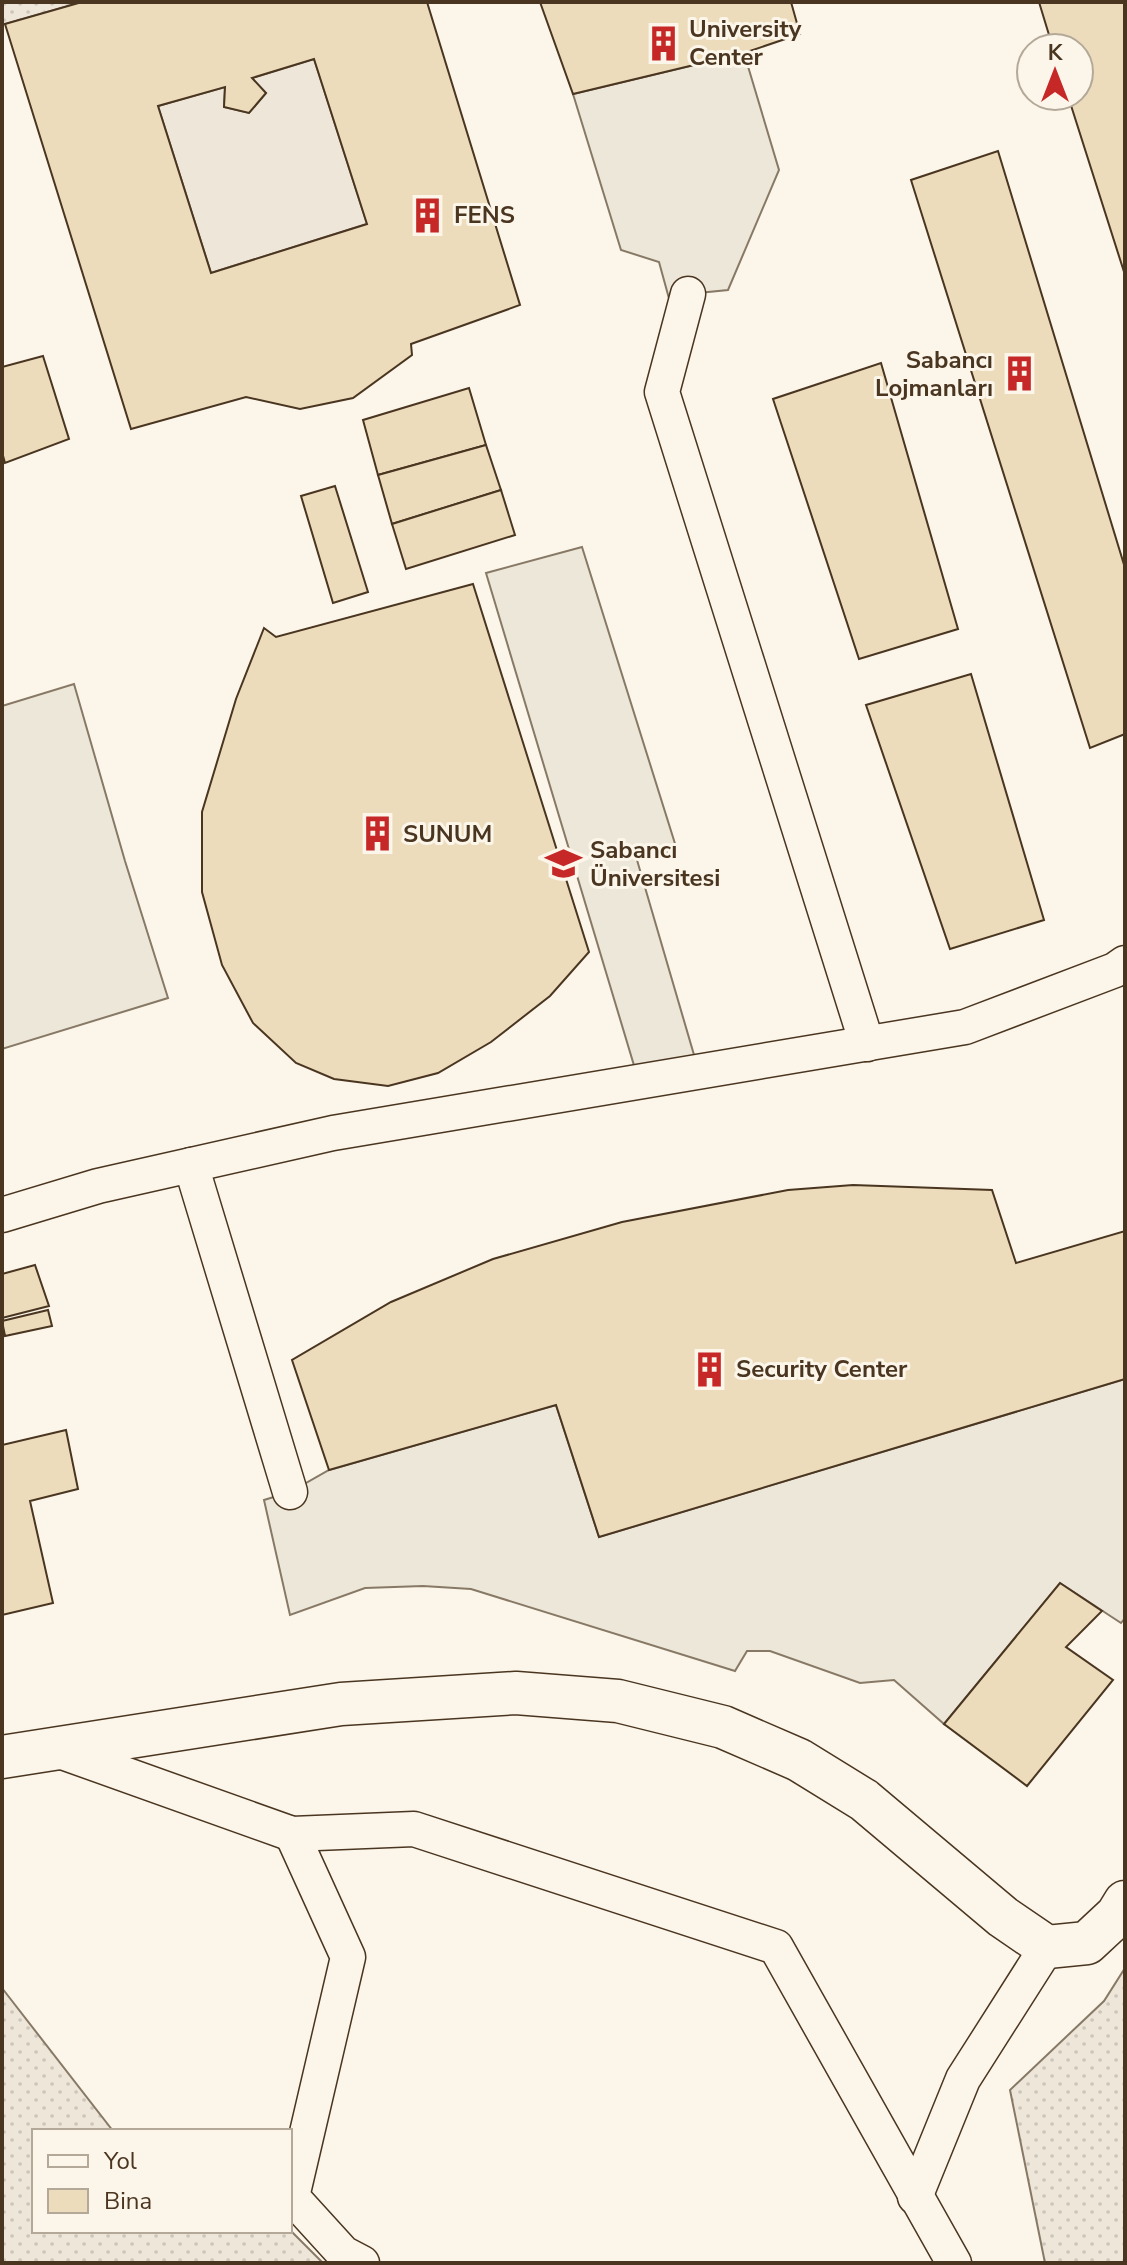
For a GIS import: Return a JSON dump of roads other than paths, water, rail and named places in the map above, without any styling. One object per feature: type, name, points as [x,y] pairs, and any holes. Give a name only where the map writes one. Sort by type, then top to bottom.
[{"type":"street","points":[[688,294],[662,392],[867,1044]]},
{"type":"street","points":[[2,1215],[98,1186],[333,1133],[965,1027],[1115,970],[1125,963]]},
{"type":"street","points":[[191,1165],[290,1492]]},
{"type":"street","points":[[2,1757],[341,1704],[516,1693],[618,1701],[723,1727],[799,1760],[864,1800],[1003,1917],[1047,1947],[1087,1943],[1117,1915],[1125,1902]]},
{"type":"street","points":[[54,1749],[292,1834],[414,1829],[776,1947],[954,2263]]},
{"type":"street","points":[[292,1834],[348,1957],[292,2197],[343,2253],[362,2263]]},
{"type":"street","points":[[915,2197],[963,2079],[1047,1947]]},
{"type":"place","name":"University Center","points":[[663,43]]},
{"type":"place","name":"FENS","points":[[428,215]]},
{"type":"place","name":"Sabancı Lojmanları","points":[[1019,374]]},
{"type":"place","name":"SUNUM","points":[[377,834]]},
{"type":"place","name":"Sabancı Üniversitesi","points":[[564,864]]},
{"type":"place","name":"Security Center","points":[[710,1369]]}]
